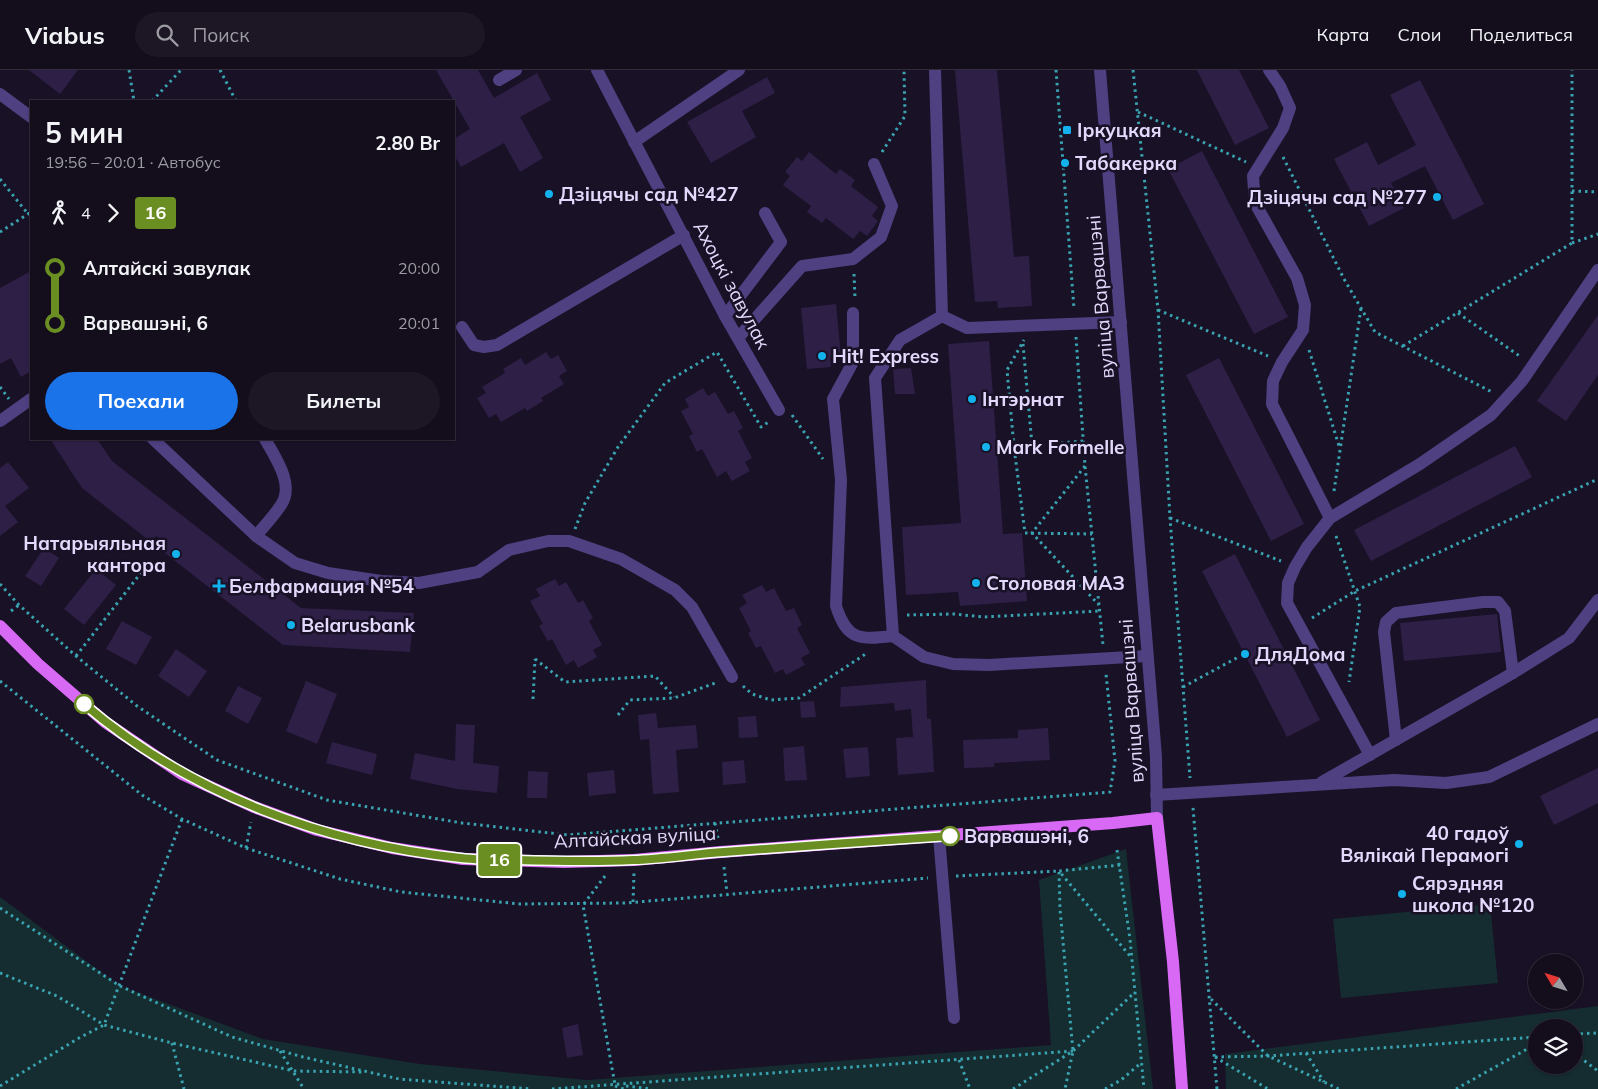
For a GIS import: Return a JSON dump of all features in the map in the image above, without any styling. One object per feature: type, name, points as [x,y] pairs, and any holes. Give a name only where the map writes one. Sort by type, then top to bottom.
[{"type":"main road","name":"Алтайская вуліца","points":[[0,626],[38,664],[105,722],[182,774],[254,807],[317,830],[410,851],[462,858],[564,862],[616,861],[1157,818]]},
{"type":"main road","name":"вуліца Варвашэні","points":[[1157,818],[1172,962],[1182,1089]]},
{"type":"street","points":[[499,80],[516,70]]},
{"type":"street","name":"Ахоцкі завулак","points":[[597,70],[725,316],[780,413]]},
{"type":"street","points":[[634,142],[739,70]]},
{"type":"street","points":[[935,70],[942,316]]},
{"type":"street","name":"вуліца Варвашэні","points":[[1100,70],[1156,757],[1157,818]]},
{"type":"street","points":[[1269,70],[1280,86],[1290,108],[1283,128],[1253,176],[1255,203],[1296,278],[1305,306],[1303,330],[1282,362],[1274,382],[1272,404],[1330,518]]},
{"type":"street","points":[[0,94],[30,116]]},
{"type":"street","points":[[738,338],[802,266],[853,259],[881,237],[892,206],[874,164]]},
{"type":"street","points":[[725,316],[781,242],[765,212]]},
{"type":"street","points":[[462,327],[474,345],[484,347],[497,346],[684,235]]},
{"type":"street","points":[[1370,754],[1287,603],[1288,583],[1295,567],[1307,547],[1330,518],[1420,464],[1491,415],[1522,382],[1598,270]]},
{"type":"street","points":[[853,313],[853,362],[833,399],[841,480],[836,606],[842,624],[854,636],[874,638],[892,636],[924,657],[953,664],[989,665],[1147,656]]},
{"type":"street","points":[[942,316],[967,328],[1121,322]]},
{"type":"street","points":[[892,636],[875,378],[900,340],[942,316]]},
{"type":"street","points":[[0,421],[30,400]]},
{"type":"street","points":[[154,440],[256,536],[295,563],[328,573],[381,581],[419,583],[478,572],[509,550],[548,541],[569,541],[621,559],[675,590],[692,607],[732,677]]},
{"type":"street","points":[[256,536],[282,504],[286,491],[284,475],[266,440]]},
{"type":"street","points":[[1320,784],[1569,638],[1598,600]]},
{"type":"street","points":[[1396,740],[1384,632],[1386,622],[1396,613],[1483,602],[1498,602],[1506,611],[1513,672]]},
{"type":"street","points":[[1156,795],[1394,780],[1446,783],[1489,777],[1598,724]]},
{"type":"street","points":[[939,836],[954,1018]]},
{"type":"path","points":[[129,70],[134,100]]},
{"type":"path","points":[[153,100],[181,70]]},
{"type":"path","points":[[220,70],[235,100]]},
{"type":"path","points":[[874,164],[905,116],[904,70]]},
{"type":"path","points":[[0,584],[19,605],[76,656],[137,706],[216,760],[327,800],[462,823],[568,834],[1110,792],[1116,761],[1085,466],[1056,70]]},
{"type":"path","points":[[1133,70],[1158,310],[1170,518],[1190,780]]},
{"type":"path","points":[[1572,70],[1572,243]]},
{"type":"path","points":[[1137,112],[1258,167]]},
{"type":"path","points":[[1275,141],[1344,280],[1375,332],[1506,399]]},
{"type":"path","points":[[0,179],[30,213],[0,232]]},
{"type":"path","points":[[1572,191],[1598,192]]},
{"type":"path","points":[[1403,346],[1572,243],[1598,234]]},
{"type":"path","points":[[853,259],[855,303],[853,313]]},
{"type":"path","points":[[1158,310],[1282,362]]},
{"type":"path","points":[[1458,313],[1533,366]]},
{"type":"path","points":[[1032,326],[1008,370],[1014,447],[1025,533],[1092,534]]},
{"type":"path","points":[[1303,330],[1340,450]]},
{"type":"path","points":[[1023,343],[1032,445]]},
{"type":"path","points":[[569,541],[585,503],[618,447],[665,383],[717,352],[761,427],[780,413],[819,454]]},
{"type":"path","points":[[1014,447],[1083,441]]},
{"type":"path","points":[[1032,533],[1085,466]]},
{"type":"path","points":[[1299,626],[1355,591],[1598,480]]},
{"type":"path","points":[[1170,518],[1295,567]]},
{"type":"path","points":[[1032,533],[1099,606]]},
{"type":"path","points":[[76,656],[147,565]]},
{"type":"path","points":[[11,611],[19,605]]},
{"type":"path","points":[[891,616],[954,614],[983,617],[1100,611]]},
{"type":"path","points":[[618,715],[630,700],[674,698],[732,677],[752,694],[771,700],[799,698],[871,650]]},
{"type":"path","points":[[1183,687],[1244,654]]},
{"type":"path","points":[[533,699],[535,659],[565,682],[655,676],[674,698]]},
{"type":"path","points":[[246,848],[254,807]]},
{"type":"path","points":[[1192,807],[1217,1089]]},
{"type":"path","points":[[0,1086],[104,1025],[182,819]]},
{"type":"path","points":[[716,823],[719,838]]},
{"type":"path","points":[[1117,850],[1132,957],[1144,1089]]},
{"type":"path","points":[[633,902],[634,860]]},
{"type":"path","points":[[614,1088],[583,905],[616,861]]},
{"type":"path","points":[[1120,865],[1059,871],[1132,957]]},
{"type":"path","points":[[724,866],[727,893]]},
{"type":"path","points":[[0,908],[120,986],[232,1037],[280,1051],[399,1079],[531,1089]]},
{"type":"path","points":[[1060,909],[1073,1051],[1065,1089]]},
{"type":"path","points":[[0,973],[57,996],[104,1025],[294,1071],[370,1072]]},
{"type":"path","points":[[1013,1089],[1073,1051],[1135,992]]},
{"type":"path","points":[[1210,998],[1268,1056],[1339,1089]]},
{"type":"path","points":[[1583,1034],[1598,1033]]},
{"type":"path","points":[[1215,1057],[1268,1056],[1528,1038]]},
{"type":"path","points":[[172,1043],[184,1089]]},
{"type":"path","points":[[1456,1089],[1528,1048]]},
{"type":"path","points":[[280,1051],[304,1089]]},
{"type":"path","points":[[614,1088],[1073,1051]]},
{"type":"path","points":[[1306,1053],[1325,1082]]},
{"type":"path","points":[[1215,1057],[1268,1089]]},
{"type":"path","points":[[959,1060],[970,1089]]},
{"type":"path","points":[[1583,1060],[1598,1071]]},
{"type":"path","points":[[1105,1089],[1121,1080],[1141,1062]]},
{"type":"path","points":[[614,1088],[624,1089]]},
{"type":"path","points":[[552,1089],[652,1089]]},
{"type":"green space","points":[[1126,849],[1153,1089],[0,1089],[0,897],[120,986],[263,1039],[420,1064],[587,1080],[1051,1045],[1039,880]]},
{"type":"green space","points":[[1490,904],[1498,983],[1341,998],[1333,919]]},
{"type":"green space","points":[[1598,1006],[1598,1089],[1226,1089],[1225,1054]]},
{"type":"building","points":[[29,70],[78,70],[60,94]]},
{"type":"building","points":[[436,70],[478,70],[494,98],[537,73],[551,100],[520,117],[543,158],[520,172],[504,143],[461,167],[455,157],[455,138],[470,129]]},
{"type":"building","points":[[955,70],[997,70],[1014,257],[1029,256],[1032,306],[998,308],[997,301],[975,302]]},
{"type":"building","points":[[1197,70],[1239,70],[1269,128],[1235,145]]},
{"type":"building","points":[[767,77],[775,93],[742,111],[756,137],[711,163],[687,122]]},
{"type":"building","points":[[1420,80],[1484,204],[1453,220],[1425,166],[1391,183],[1404,208],[1369,226],[1334,159],[1367,142],[1378,165],[1416,145],[1390,95]]},
{"type":"building","points":[[1202,151],[1288,317],[1254,334],[1168,169]]},
{"type":"building","points":[[809,152],[836,174],[840,169],[855,180],[851,186],[878,207],[872,216],[878,221],[867,236],[860,231],[853,239],[826,218],[822,223],[807,212],[811,206],[783,185],[790,176],[785,172],[797,157],[802,161]]},
{"type":"building","points":[[30,272],[30,372],[21,377],[11,358],[0,364],[0,288]]},
{"type":"building","points":[[836,304],[841,356],[830,357],[831,367],[807,369],[801,308]]},
{"type":"building","points":[[1598,315],[1598,375],[1566,421],[1537,401]]},
{"type":"building","points":[[989,341],[1003,534],[1022,533],[1027,601],[960,606],[958,592],[906,595],[902,527],[961,523],[948,344]]},
{"type":"building","points":[[546,352],[551,359],[558,355],[567,371],[559,376],[564,384],[541,398],[543,401],[527,411],[525,408],[501,422],[496,414],[489,418],[477,398],[486,393],[482,387],[505,373],[503,369],[521,358],[525,365]]},
{"type":"building","points":[[1219,358],[1304,524],[1271,541],[1186,375]]},
{"type":"building","points":[[911,368],[915,394],[895,394],[893,369]]},
{"type":"building","points":[[703,388],[708,396],[715,392],[728,414],[734,411],[743,428],[738,431],[752,458],[745,462],[750,471],[732,481],[726,471],[717,477],[702,449],[697,452],[689,436],[693,434],[681,411],[689,407],[685,399]]},
{"type":"building","points":[[51,440],[98,440],[112,461],[301,608],[414,613],[410,652],[283,645],[161,550],[165,542],[156,536],[151,542],[82,488]]},
{"type":"building","points":[[1515,446],[1532,477],[1371,561],[1354,530]]},
{"type":"building","points":[[8,462],[29,488],[5,506],[18,522],[0,536],[0,468]]},
{"type":"building","points":[[44,548],[59,558],[41,586],[25,576]]},
{"type":"building","points":[[1235,554],[1320,720],[1287,737],[1202,571]]},
{"type":"building","points":[[96,569],[116,585],[84,625],[64,609]]},
{"type":"building","points":[[555,579],[559,586],[566,582],[578,603],[583,600],[593,618],[589,621],[602,645],[593,650],[597,657],[578,668],[574,660],[566,665],[552,639],[548,641],[539,626],[543,624],[530,601],[540,596],[536,589]]},
{"type":"building","points":[[762,585],[766,592],[774,588],[786,611],[794,608],[802,625],[797,628],[810,653],[801,658],[805,665],[786,675],[783,669],[775,673],[761,646],[756,648],[748,633],[751,631],[739,608],[747,603],[742,595]]},
{"type":"building","points":[[1497,614],[1501,652],[1404,661],[1400,623]]},
{"type":"building","points":[[122,621],[152,637],[136,665],[106,649]]},
{"type":"building","points":[[176,649],[207,671],[189,697],[158,676]]},
{"type":"building","points":[[926,680],[927,719],[931,719],[934,772],[898,775],[896,738],[913,737],[911,709],[895,711],[894,703],[840,707],[841,687]]},
{"type":"building","points":[[306,681],[337,694],[317,744],[286,731]]},
{"type":"building","points":[[238,686],[262,698],[248,724],[225,711]]},
{"type":"building","points":[[814,701],[816,717],[801,718],[800,702]]},
{"type":"building","points":[[656,713],[658,728],[696,725],[698,748],[676,750],[679,792],[653,794],[649,739],[640,740],[638,715]]},
{"type":"building","points":[[756,716],[758,737],[739,738],[738,717]]},
{"type":"building","points":[[456,724],[475,725],[473,763],[499,766],[497,793],[457,789],[410,779],[415,753],[455,761]]},
{"type":"building","points":[[1048,728],[1050,760],[994,763],[994,767],[964,768],[963,740],[1018,738],[1018,730]]},
{"type":"building","points":[[332,742],[377,754],[372,775],[326,763]]},
{"type":"building","points":[[804,746],[807,780],[785,781],[783,748]]},
{"type":"building","points":[[868,747],[870,776],[846,778],[843,749]]},
{"type":"building","points":[[744,760],[746,783],[723,785],[722,762]]},
{"type":"building","points":[[1598,768],[1598,803],[1554,825],[1540,796]]},
{"type":"building","points":[[614,770],[616,793],[589,796],[587,773]]},
{"type":"building","points":[[528,771],[548,772],[547,798],[527,798]]},
{"type":"building","points":[[578,1024],[583,1055],[567,1058],[562,1028]]},
{"type":"bus line","name":"16","points":[[84,704],[105,722],[144,749],[182,774],[208,787],[254,807],[317,830],[392,848],[462,858],[564,862],[634,860],[950,836]]},
{"type":"place","name":"Іркуцкая","points":[[1067,130]]},
{"type":"place","name":"Табакерка","points":[[1065,163]]},
{"type":"place","name":"Дзіцячы сад №427","points":[[549,194]]},
{"type":"place","name":"Дзіцячы сад №277","points":[[1437,197]]},
{"type":"place","name":"Hit! Express","points":[[822,356]]},
{"type":"place","name":"Інтэрнат","points":[[972,399]]},
{"type":"place","name":"Mark Formelle","points":[[986,447]]},
{"type":"place","name":"Натарыяльная кантора","points":[[176,554]]},
{"type":"place","name":"Столовая МАЗ","points":[[976,583]]},
{"type":"place","name":"Белфармация №54","points":[[219,586]]},
{"type":"place","name":"Belarusbank","points":[[291,625]]},
{"type":"place","name":"ДляДома","points":[[1245,654]]},
{"type":"place","name":"Варвашэні, 6","points":[[950,836]]},
{"type":"place","name":"40 гадоў Вялікай Перамогі","points":[[1519,844]]},
{"type":"place","name":"Сярэдняя школа №120","points":[[1402,894]]}]
